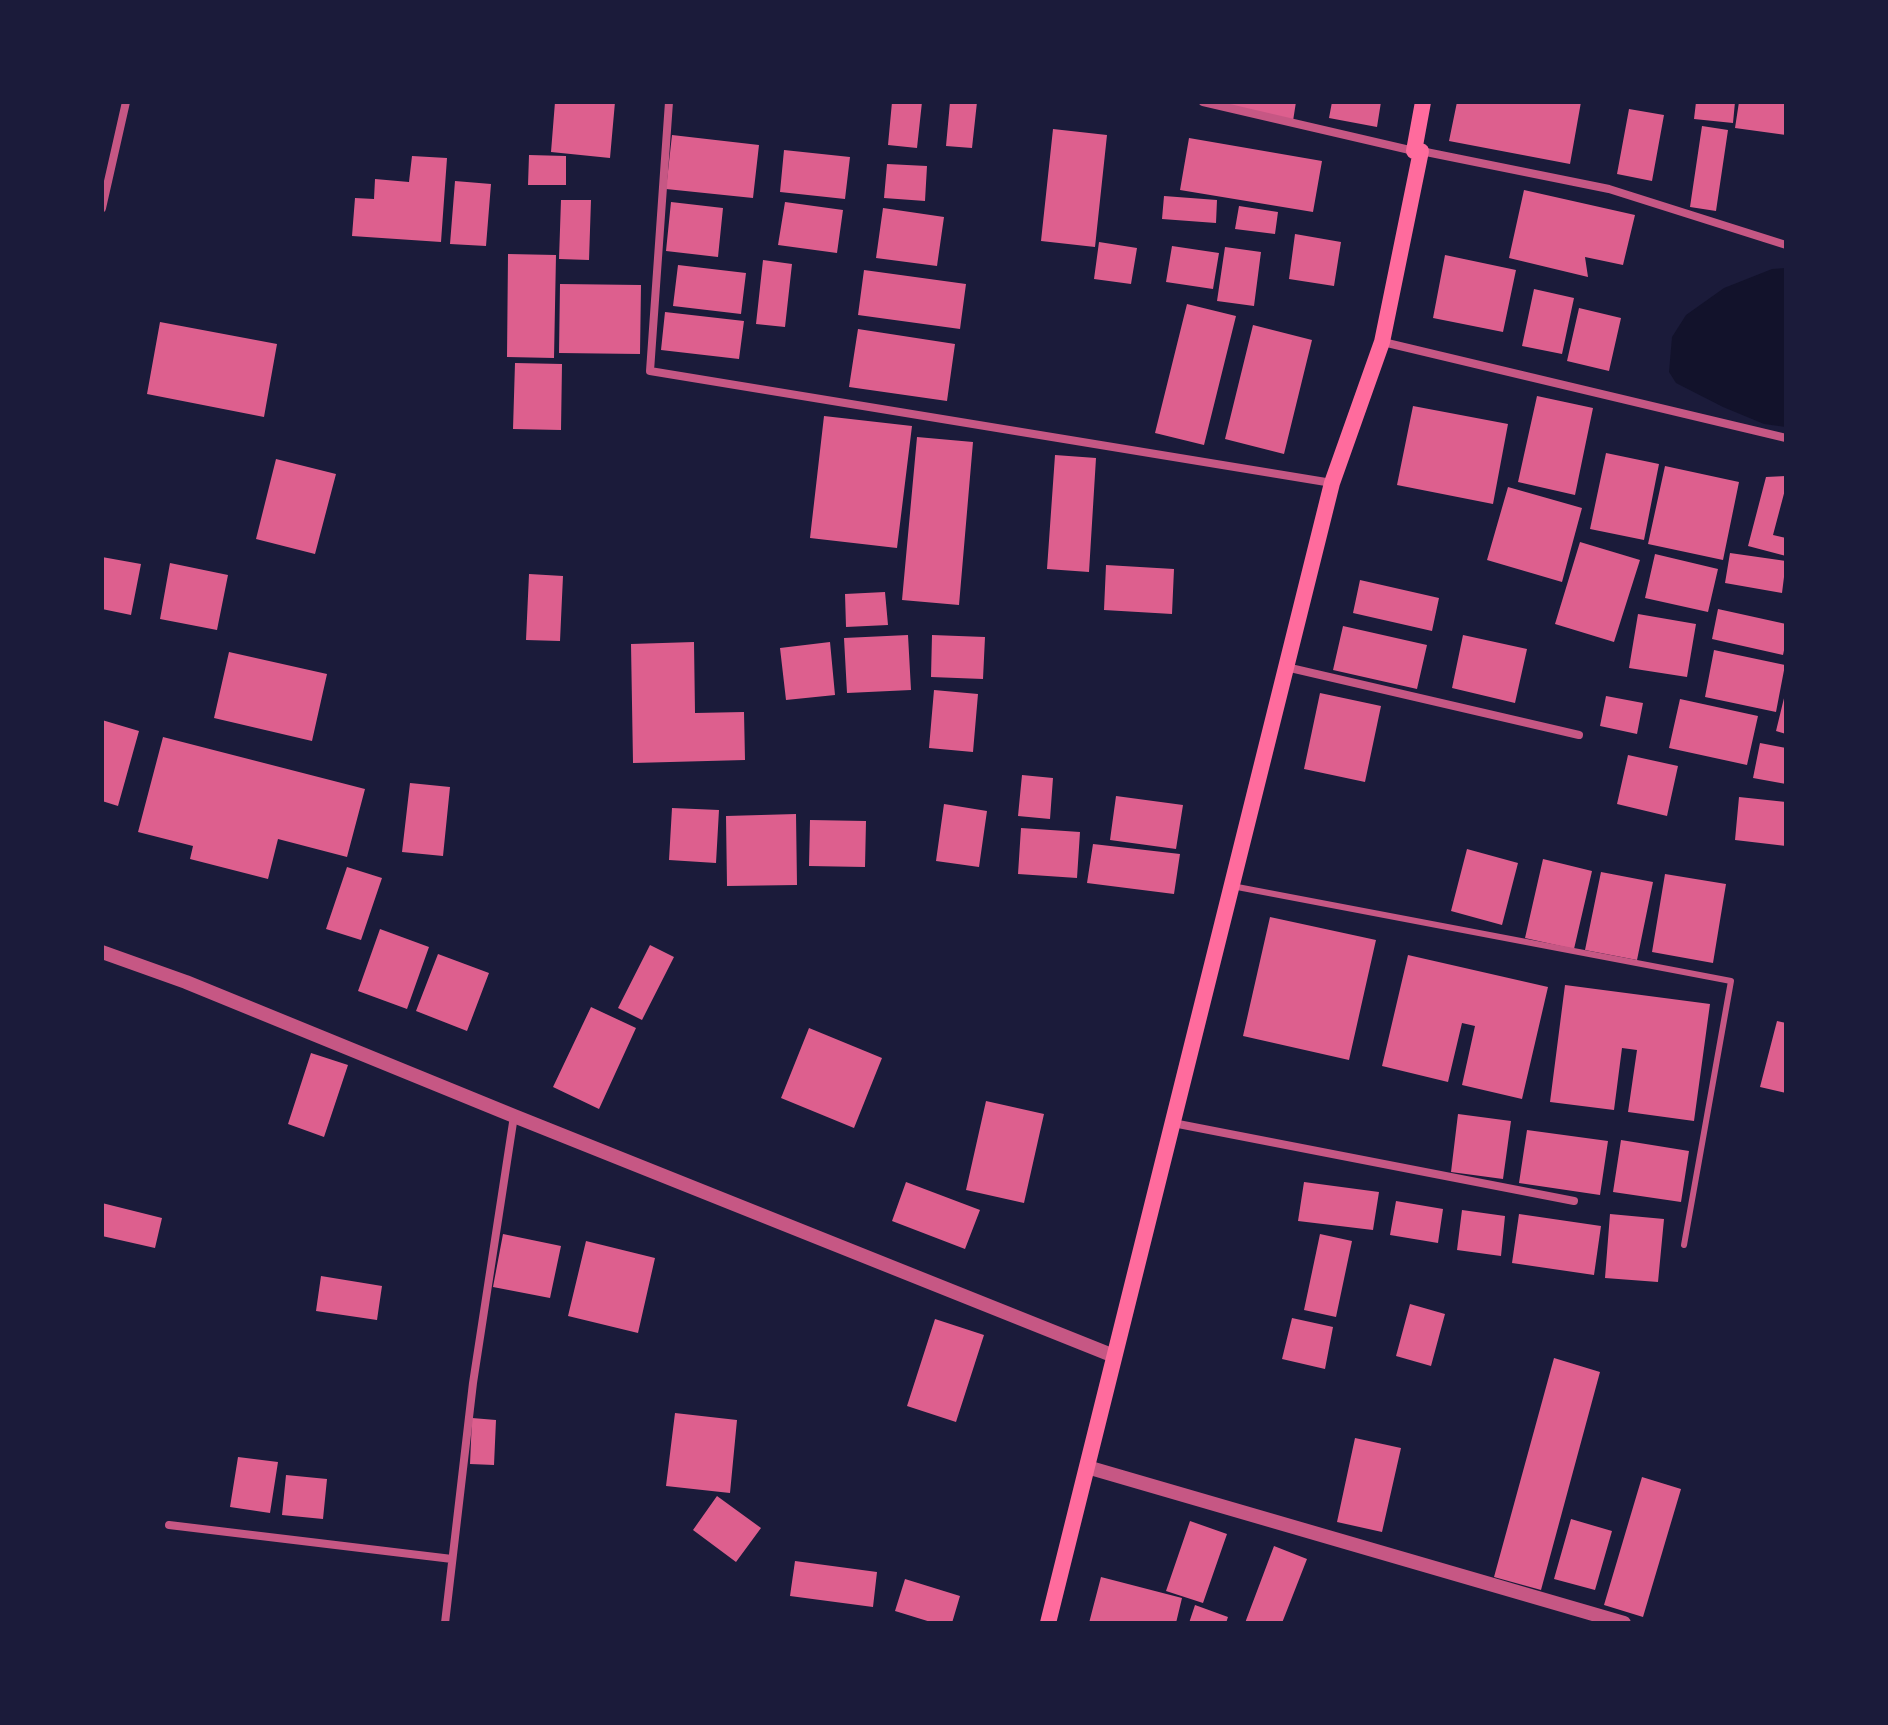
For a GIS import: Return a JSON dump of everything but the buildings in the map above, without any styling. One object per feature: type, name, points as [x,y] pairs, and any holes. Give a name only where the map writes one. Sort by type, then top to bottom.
[{"type":"main road","points":[[1048,1623],[1332,483],[1382,342],[1418,151],[1423,102]]},
{"type":"street","points":[[102,208],[126,102]]},
{"type":"street","points":[[669,102],[650,371],[1332,483]]},
{"type":"street","points":[[1203,102],[1418,151],[1609,189],[1786,245]]},
{"type":"street","points":[[1382,342],[1786,438]]},
{"type":"street","points":[[1286,667],[1579,735]]},
{"type":"street","points":[[102,952],[186,982],[1114,1356]]},
{"type":"street","points":[[445,1623],[473,1383],[514,1116]]},
{"type":"street","points":[[1173,1123],[1574,1201]]},
{"type":"street","points":[[1087,1467],[1624,1623]]},
{"type":"street","points":[[169,1525],[452,1559]]},
{"type":"lane","points":[[1231,886],[1731,981],[1684,1245]]},
{"type":"shaded area","points":[[1786,268],[1786,427],[1764,424],[1676,383],[1669,372],[1672,337],[1686,315],[1724,288],[1772,269]]}]
